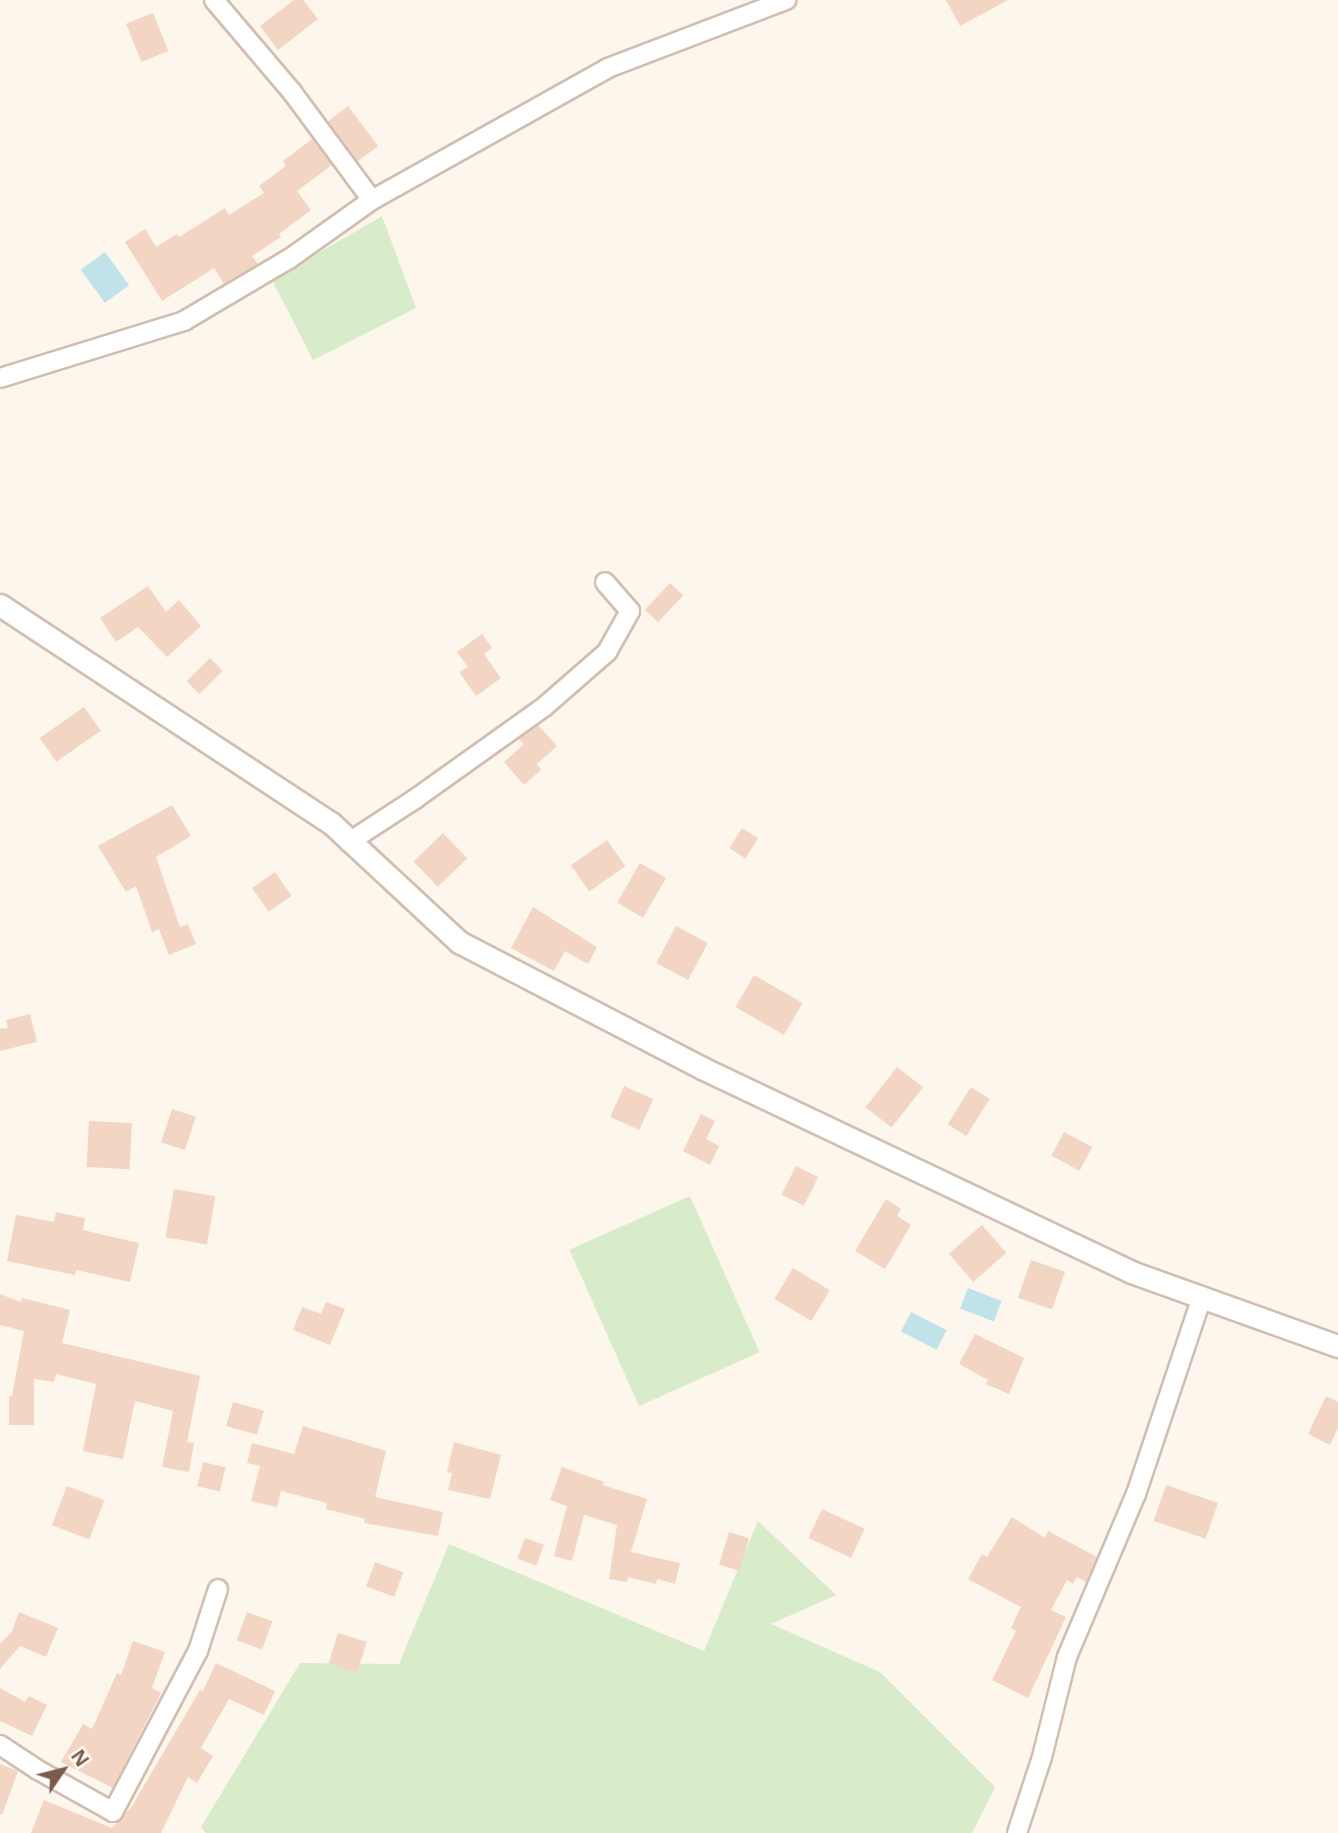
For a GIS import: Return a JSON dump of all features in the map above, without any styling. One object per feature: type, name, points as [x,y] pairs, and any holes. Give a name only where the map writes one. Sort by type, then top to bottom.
[{"type":"street","points":[[214,0],[292,92],[372,200]]},
{"type":"street","points":[[0,378],[184,321],[289,259],[372,200],[608,68],[786,0]]},
{"type":"street","points":[[349,842],[415,799],[533,714],[607,652],[630,611],[605,582]]},
{"type":"street","points":[[0,605],[331,823],[459,942],[714,1074],[1131,1272],[1338,1346]]},
{"type":"street","points":[[1017,1833],[1042,1756],[1067,1657],[1136,1494],[1202,1297]]},
{"type":"street","points":[[0,1745],[38,1770],[113,1812],[198,1651],[218,1589]]},
{"type":"green space","points":[[382,216],[416,308],[313,360],[272,280]]},
{"type":"green space","points":[[690,1196],[760,1352],[639,1406],[569,1250]]},
{"type":"green space","points":[[758,1521],[836,1595],[771,1624],[880,1672],[995,1787],[972,1833],[206,1833],[201,1827],[300,1663],[399,1664],[449,1544],[704,1651]]},
{"type":"water","points":[[105,252],[129,285],[105,303],[81,270]]},
{"type":"water","points":[[968,1288],[1002,1301],[994,1321],[960,1309]]},
{"type":"water","points":[[911,1312],[947,1330],[937,1350],[901,1332]]},
{"type":"building","points":[[294,0],[303,0],[318,19],[278,50],[260,26]]},
{"type":"building","points":[[946,0],[1008,0],[960,26]]},
{"type":"building","points":[[153,13],[168,51],[141,62],[126,24]]},
{"type":"building","points":[[348,106],[378,146],[357,162],[327,122]]},
{"type":"building","points":[[312,139],[332,165],[297,191],[311,210],[279,234],[281,237],[252,256],[258,264],[224,284],[214,268],[162,301],[125,242],[145,229],[156,247],[177,234],[179,237],[225,208],[229,215],[264,193],[259,186],[286,166],[283,161]]},
{"type":"building","points":[[670,583],[683,595],[658,622],[645,610]]},
{"type":"building","points":[[148,586],[166,612],[179,600],[201,626],[167,657],[138,627],[116,642],[100,618]]},
{"type":"building","points":[[482,634],[492,648],[484,654],[501,678],[476,696],[459,672],[468,667],[457,652]]},
{"type":"building","points":[[210,658],[223,671],[199,694],[187,681]]},
{"type":"building","points":[[84,707],[101,731],[56,762],[40,738]]},
{"type":"building","points":[[538,725],[557,746],[537,764],[541,770],[524,785],[504,762],[524,744],[519,739]]},
{"type":"building","points":[[172,805],[191,836],[156,857],[180,927],[188,924],[196,944],[169,955],[159,929],[152,932],[136,886],[126,892],[98,846]]},
{"type":"building","points":[[742,828],[758,838],[745,858],[729,848]]},
{"type":"building","points":[[443,833],[467,858],[438,887],[414,861]]},
{"type":"building","points":[[607,840],[625,866],[589,891],[571,865]]},
{"type":"building","points":[[640,863],[666,878],[643,918],[617,903]]},
{"type":"building","points":[[275,872],[292,896],[269,912],[252,888]]},
{"type":"building","points":[[533,907],[597,947],[588,964],[565,951],[554,971],[511,948]]},
{"type":"building","points":[[676,926],[708,943],[688,980],[656,963]]},
{"type":"building","points":[[754,975],[802,1003],[784,1035],[736,1007]]},
{"type":"building","points":[[30,1014],[37,1042],[0,1051],[0,1029],[8,1028],[6,1020]]},
{"type":"building","points":[[897,1067],[923,1087],[892,1128],[866,1107]]},
{"type":"building","points":[[624,1086],[653,1099],[639,1130],[610,1117]]},
{"type":"building","points":[[971,1087],[990,1099],[966,1136],[948,1124]]},
{"type":"building","points":[[172,1109],[196,1117],[185,1150],[161,1142]]},
{"type":"building","points":[[701,1114],[715,1121],[706,1139],[719,1146],[710,1165],[683,1151]]},
{"type":"building","points":[[89,1121],[132,1123],[130,1169],[87,1167]]},
{"type":"building","points":[[1064,1132],[1092,1147],[1080,1171],[1051,1156]]},
{"type":"building","points":[[796,1166],[818,1177],[804,1206],[781,1195]]},
{"type":"building","points":[[174,1189],[215,1196],[207,1245],[165,1237]]},
{"type":"building","points":[[886,1199],[901,1209],[897,1216],[911,1225],[885,1269],[855,1251]]},
{"type":"building","points":[[56,1212],[85,1218],[83,1230],[139,1243],[130,1282],[76,1270],[75,1275],[7,1261],[16,1215],[54,1222]]},
{"type":"building","points":[[982,1225],[1006,1253],[973,1282],[949,1254]]},
{"type":"building","points":[[1031,1260],[1065,1272],[1052,1310],[1018,1298]]},
{"type":"building","points":[[793,1268],[830,1290],[811,1321],[774,1299]]},
{"type":"building","points":[[0,1294],[21,1302],[22,1298],[70,1310],[62,1343],[200,1376],[187,1442],[194,1443],[189,1472],[162,1467],[173,1411],[135,1401],[123,1459],[83,1451],[96,1384],[56,1374],[54,1382],[34,1379],[34,1425],[9,1425],[9,1396],[12,1396],[24,1331],[0,1325]]},
{"type":"building","points":[[326,1302],[345,1309],[330,1345],[293,1330],[302,1307],[321,1314]]},
{"type":"building","points":[[975,1334],[1024,1358],[1009,1394],[986,1384],[988,1380],[959,1364]]},
{"type":"building","points":[[1326,1396],[1338,1402],[1338,1428],[1330,1445],[1308,1434]]},
{"type":"building","points":[[233,1402],[264,1411],[257,1435],[226,1426]]},
{"type":"building","points":[[303,1426],[386,1451],[375,1497],[443,1512],[438,1536],[364,1523],[365,1519],[326,1509],[327,1503],[281,1491],[277,1507],[251,1501],[260,1466],[247,1463],[252,1443],[294,1454]]},
{"type":"building","points":[[454,1442],[501,1455],[490,1499],[448,1490],[452,1473],[447,1472]]},
{"type":"building","points":[[203,1462],[225,1467],[220,1492],[197,1486]]},
{"type":"building","points":[[562,1467],[604,1482],[603,1485],[647,1499],[631,1552],[680,1563],[675,1584],[657,1579],[656,1584],[628,1577],[627,1582],[609,1579],[617,1525],[584,1515],[572,1561],[554,1556],[567,1506],[550,1500]]},
{"type":"building","points":[[1166,1485],[1218,1503],[1206,1539],[1154,1521]]},
{"type":"building","points":[[67,1486],[104,1500],[89,1540],[52,1525]]},
{"type":"building","points":[[822,1509],[865,1529],[851,1558],[808,1538]]},
{"type":"building","points":[[1012,1517],[1045,1538],[1048,1531],[1097,1557],[1086,1582],[1077,1577],[1073,1584],[1067,1580],[1051,1610],[1066,1617],[1028,1698],[992,1680],[1016,1631],[1011,1628],[1021,1607],[968,1579],[982,1554],[987,1557]]},
{"type":"building","points":[[729,1532],[749,1538],[739,1571],[719,1565]]},
{"type":"building","points":[[525,1538],[544,1545],[536,1566],[517,1559]]},
{"type":"building","points":[[375,1562],[403,1572],[394,1597],[366,1586]]},
{"type":"building","points":[[19,1612],[58,1628],[46,1657],[20,1646],[0,1669],[0,1644],[12,1631]]},
{"type":"building","points":[[247,1612],[272,1621],[262,1649],[237,1640]]},
{"type":"building","points":[[338,1633],[367,1642],[357,1672],[329,1664]]},
{"type":"building","points":[[133,1641],[165,1652],[152,1688],[161,1693],[113,1788],[61,1762],[83,1724],[92,1729],[117,1673],[121,1675]]},
{"type":"building","points":[[216,1663],[275,1691],[264,1715],[229,1699],[201,1748],[213,1756],[197,1783],[188,1777],[161,1833],[31,1833],[44,1800],[112,1828],[132,1806],[200,1690],[203,1691]]},
{"type":"building","points":[[0,1688],[25,1702],[29,1696],[47,1705],[32,1736],[0,1721]]},
{"type":"building","points":[[0,1764],[18,1771],[2,1815],[0,1814]]}]
